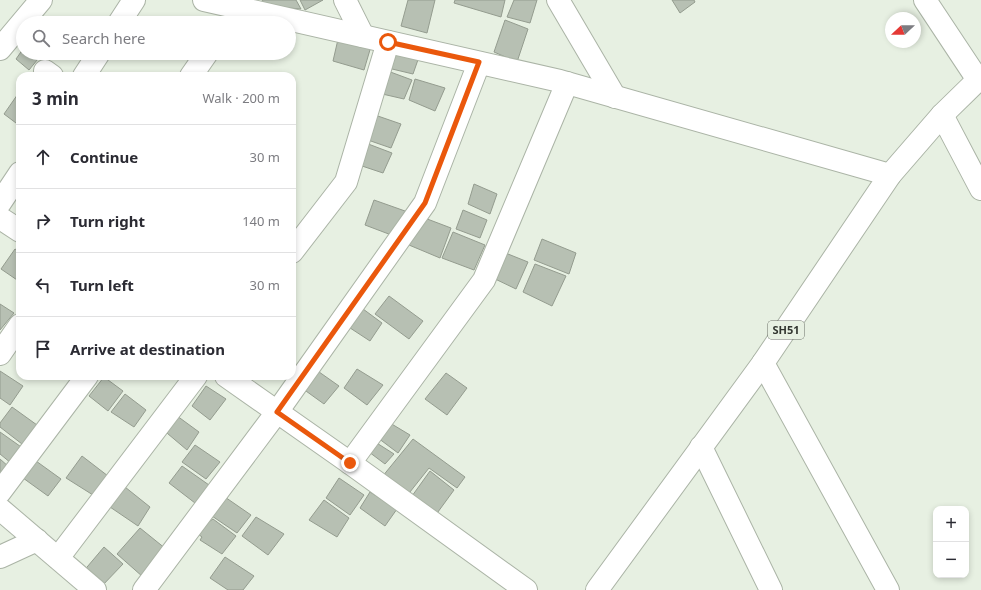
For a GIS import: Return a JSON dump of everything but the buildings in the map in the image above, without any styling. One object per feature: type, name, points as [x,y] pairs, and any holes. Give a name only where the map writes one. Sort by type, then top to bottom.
[{"type":"street","points":[[28,16],[41,0]]},
{"type":"street","points":[[124,16],[134,0]]},
{"type":"street","points":[[204,0],[233,15]]},
{"type":"street","points":[[345,0],[364,36]]},
{"type":"street","points":[[558,0],[615,97]]},
{"type":"street","points":[[925,0],[979,78]]},
{"type":"street","points":[[296,25],[364,36],[566,83],[890,175]]},
{"type":"street","points":[[0,49],[16,30]]},
{"type":"street","points":[[296,243],[346,182],[388,42]]},
{"type":"street","points":[[87,72],[94,60]]},
{"type":"street","points":[[194,72],[202,60]]},
{"type":"street","points":[[144,590],[277,412],[425,203],[479,62]]},
{"type":"street","name":"SH51","points":[[598,590],[701,446],[763,363],[890,175],[942,115],[979,78]]},
{"type":"street","points":[[350,463],[484,280],[566,83]]},
{"type":"street","points":[[942,115],[981,189]]},
{"type":"street","points":[[0,203],[16,178]]},
{"type":"street","points":[[0,218],[16,228]]},
{"type":"street","points":[[0,354],[16,331]]},
{"type":"street","points":[[763,363],[888,590]]},
{"type":"street","points":[[0,492],[84,380]]},
{"type":"street","points":[[58,558],[193,380]]},
{"type":"street","points":[[232,380],[526,590]]},
{"type":"street","points":[[701,446],[771,590]]},
{"type":"street","points":[[0,509],[95,590]]},
{"type":"street","points":[[0,557],[37,540]]},
{"type":"route","points":[[350,463],[277,412],[425,203],[479,62],[388,42]]}]
